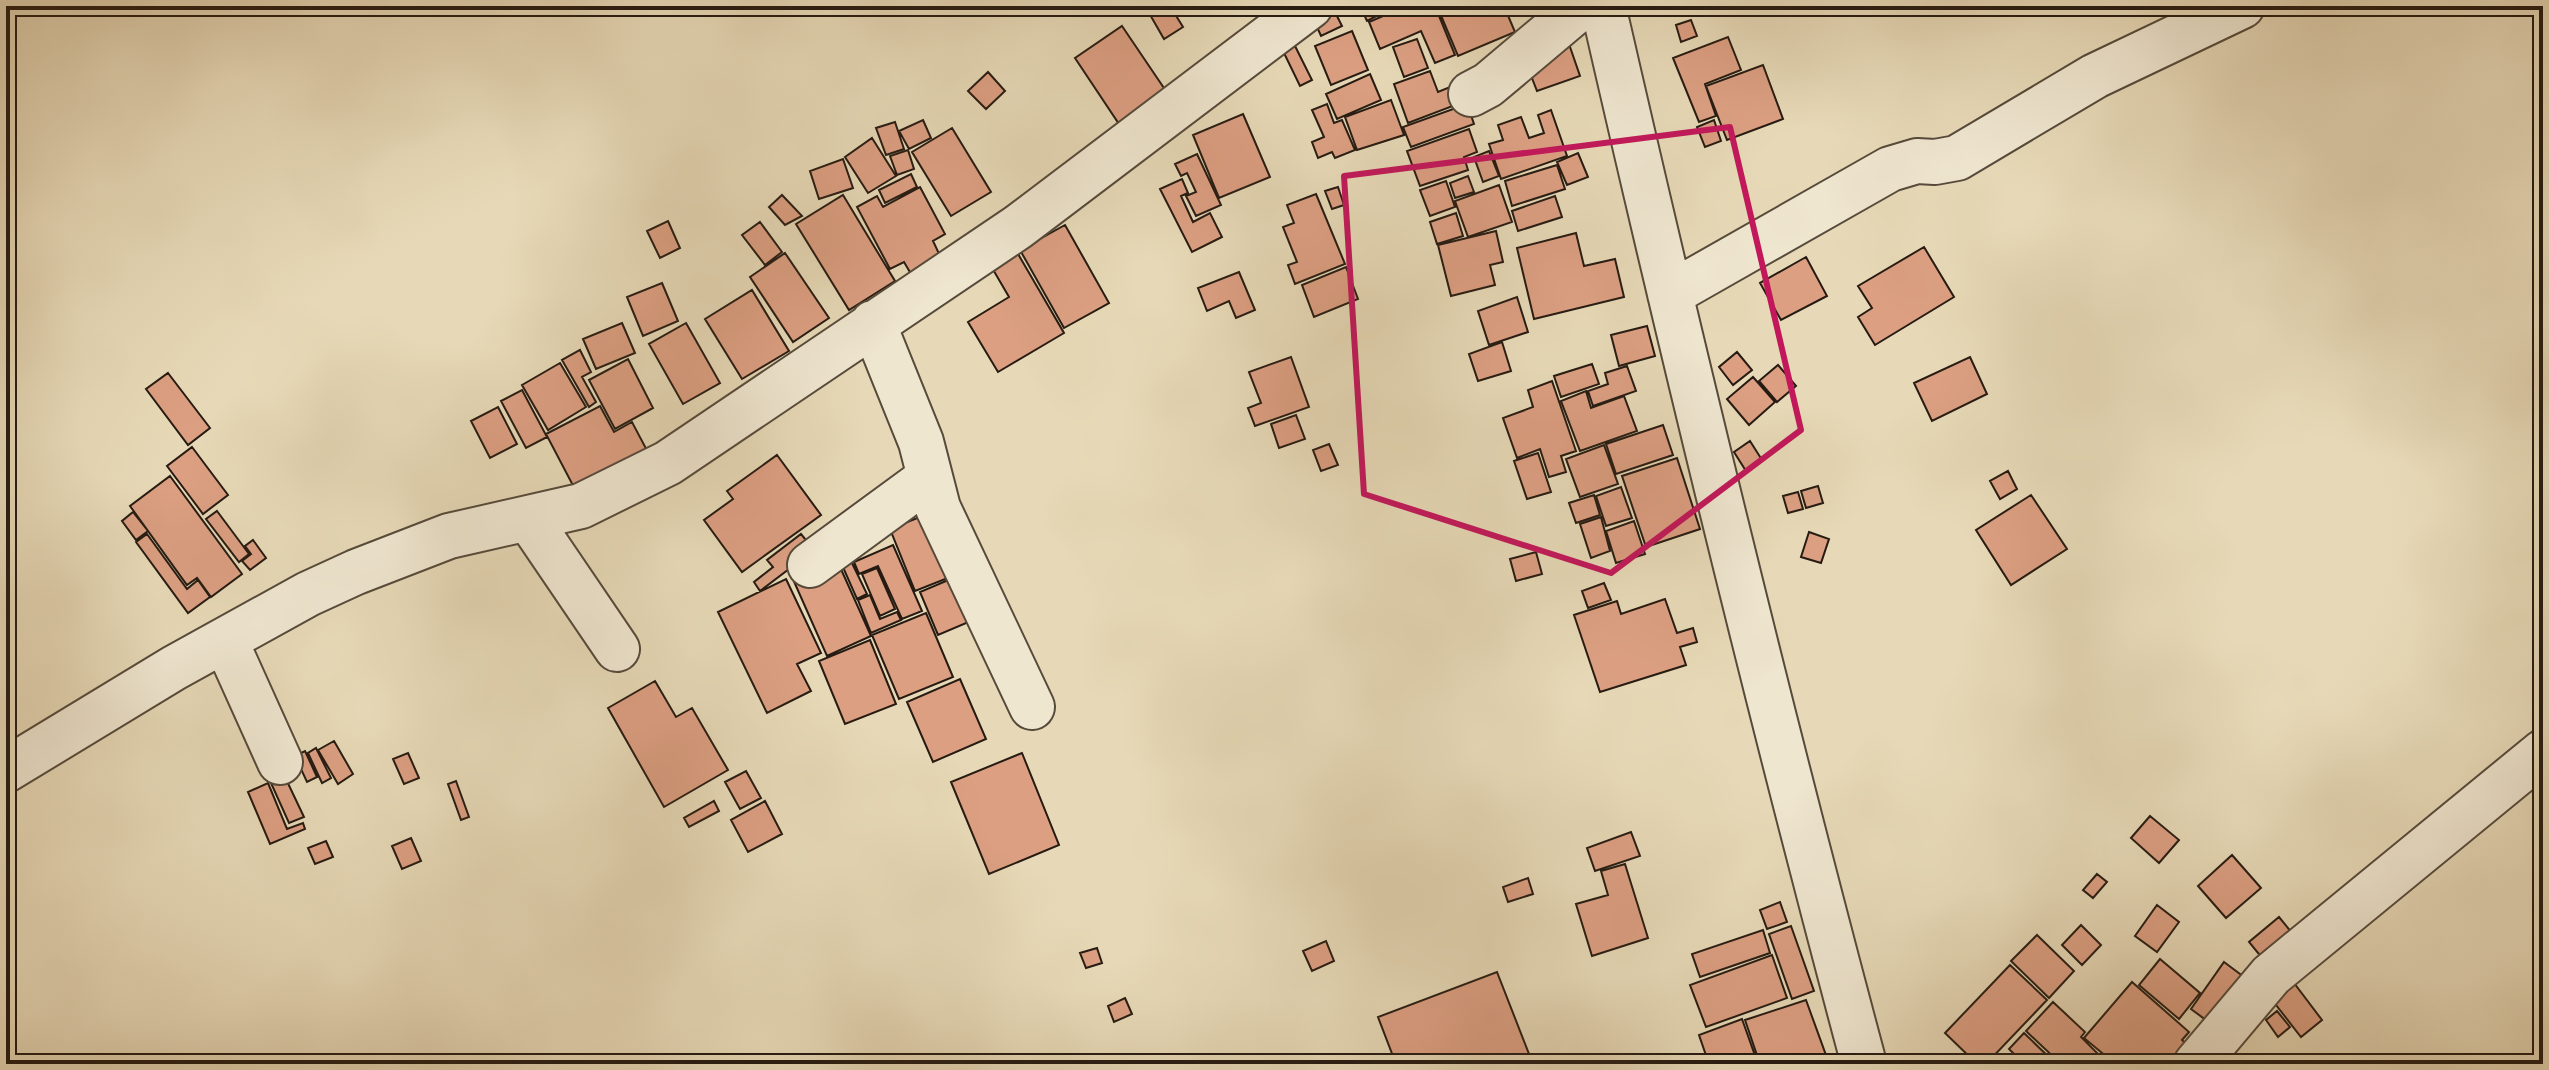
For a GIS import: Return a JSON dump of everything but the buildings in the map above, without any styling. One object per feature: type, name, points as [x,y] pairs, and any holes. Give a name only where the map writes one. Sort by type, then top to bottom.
[{"type":"street","points":[[6,770],[308,594],[426,543],[599,499],[668,463],[1018,227],[1310,6]]},
{"type":"street","points":[[1471,94],[1488,85],[1582,6]]},
{"type":"street","points":[[1603,6],[1796,809],[1864,1064]]},
{"type":"street","points":[[1670,294],[1890,169],[1917,161],[1957,158],[2095,76],[2242,6]]},
{"type":"street","points":[[873,323],[921,442],[938,508],[1032,707]]},
{"type":"street","points":[[810,565],[930,477]]},
{"type":"street","points":[[528,518],[617,649]]},
{"type":"street","points":[[225,640],[280,762]]},
{"type":"street","points":[[2196,1064],[2271,975],[2543,752]]},
{"type":"highlighted area","points":[[1730,127],[1801,430],[1611,573],[1364,494],[1344,176]]}]
